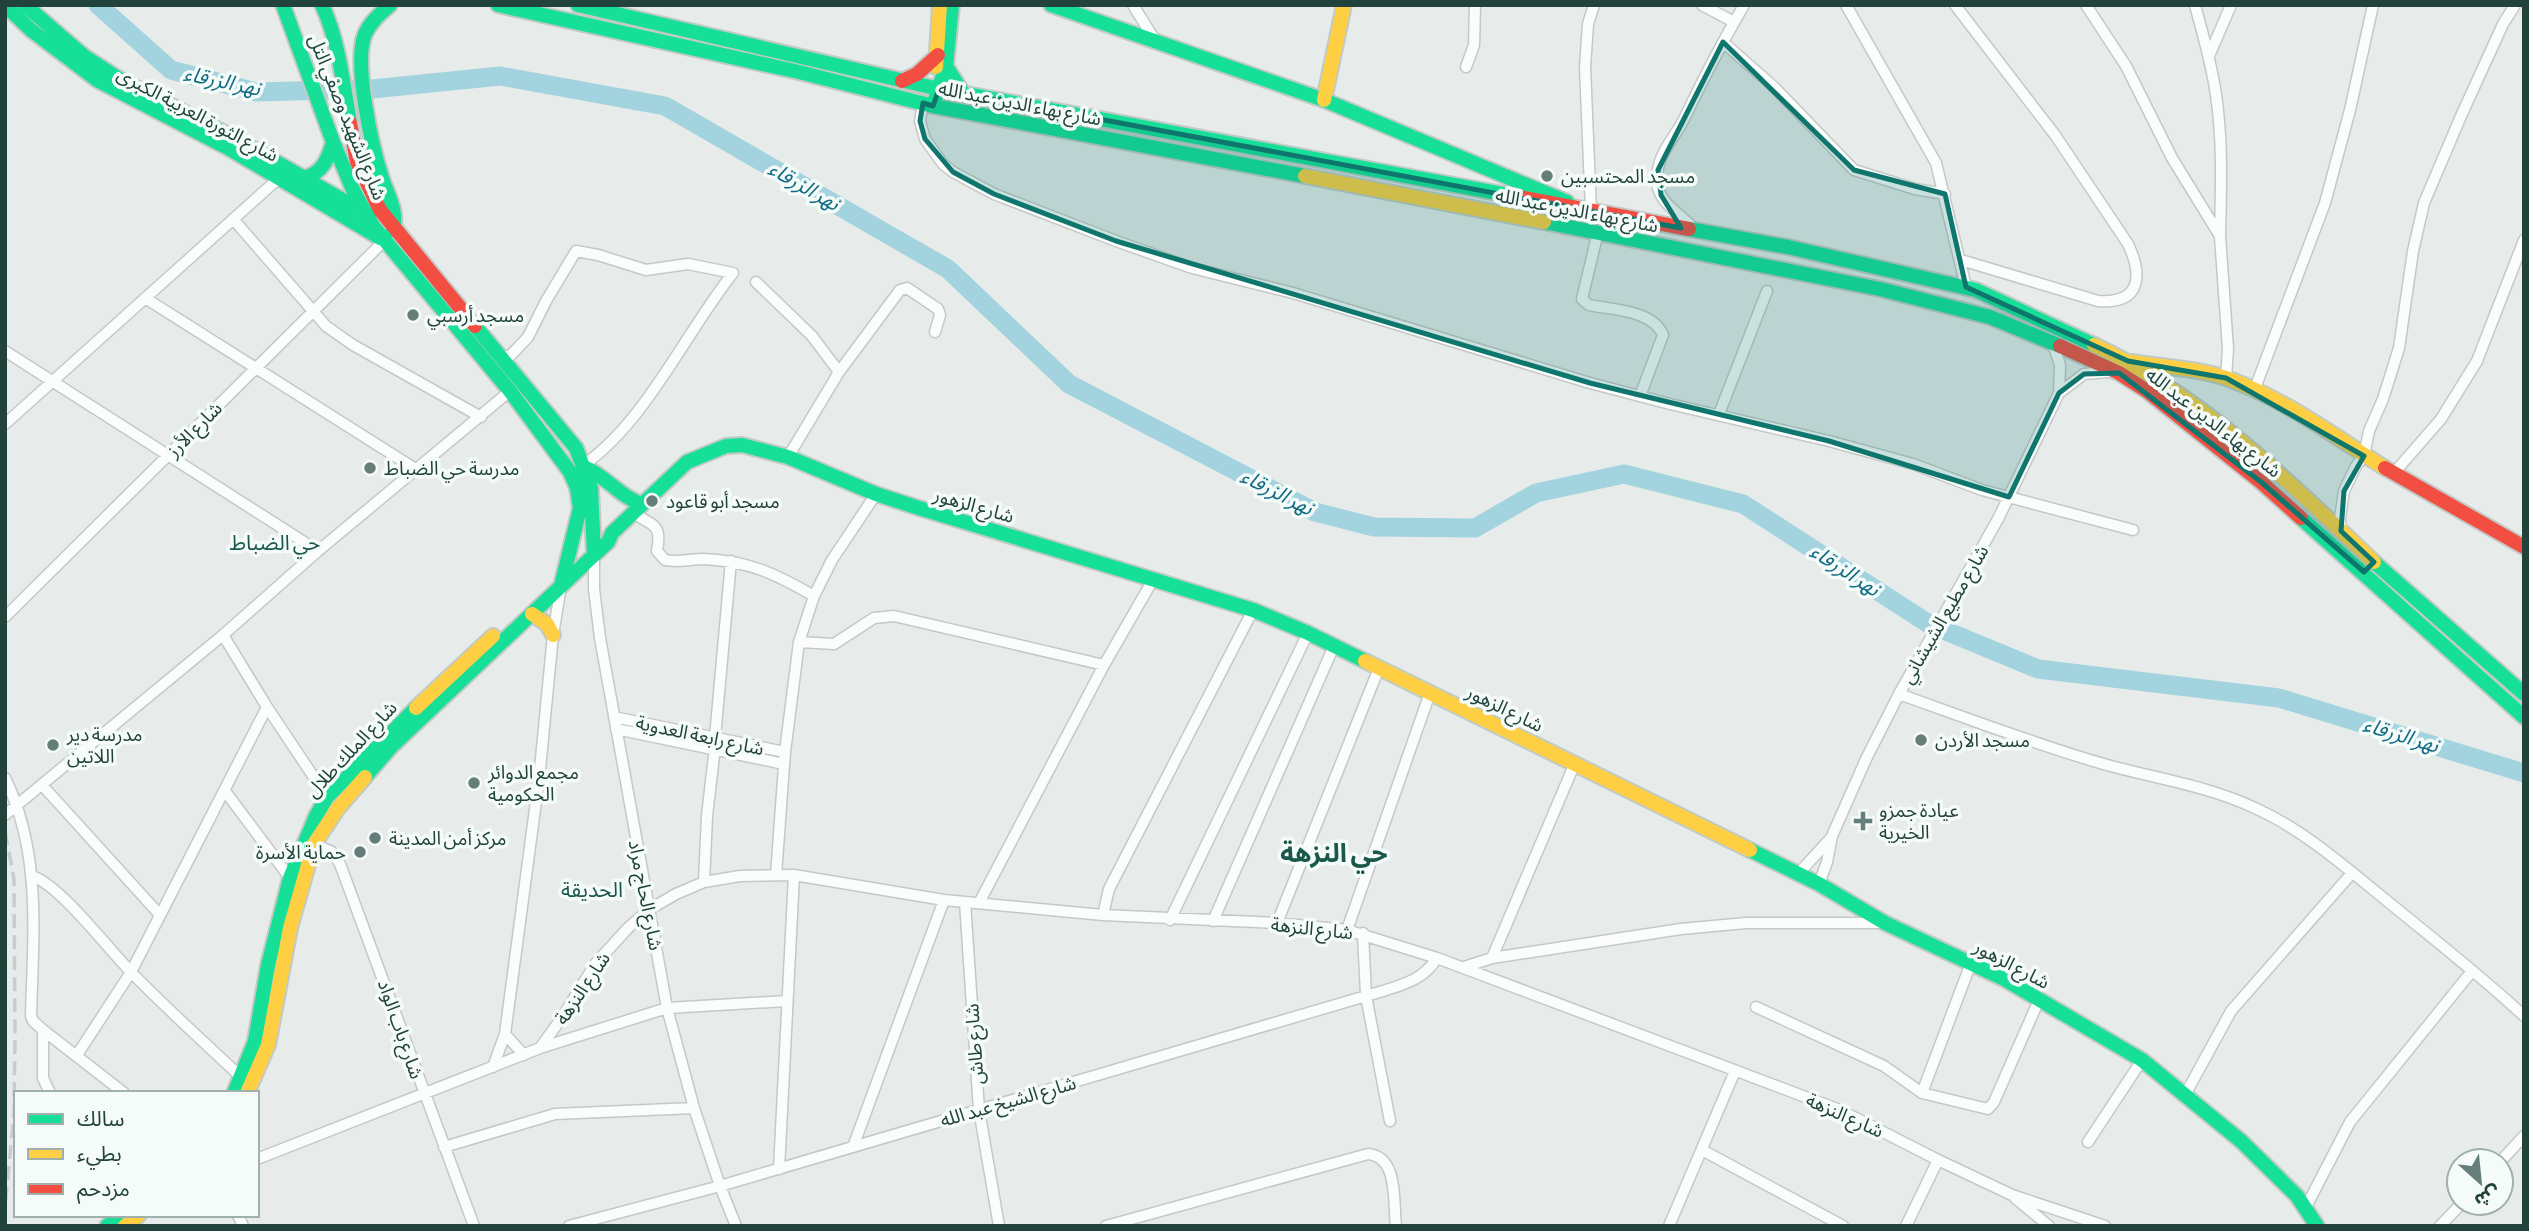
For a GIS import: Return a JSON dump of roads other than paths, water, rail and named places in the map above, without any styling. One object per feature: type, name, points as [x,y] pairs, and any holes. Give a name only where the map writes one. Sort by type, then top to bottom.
[{"type":"main road","name":"شارع الثورة العربية الكبرى","points":[[5,5],[40,37],[97,80],[228,148],[384,241]]},
{"type":"main road","name":"شارع الثورة العربية الكبرى","points":[[25,5],[51,30],[104,70],[394,229]]},
{"type":"main road","name":"شارع الشهيد وصفي التل","points":[[322,5],[341,70],[354,150],[362,175],[380,210],[394,229]]},
{"type":"main road","points":[[390,5],[365,33],[362,48],[379,168],[395,214],[394,229],[384,241],[510,391],[558,453],[577,488],[579,519],[561,586]]},
{"type":"main road","name":"شارع بهاء الدين عبد الله","points":[[498,5],[799,72],[928,105],[1598,232],[1854,284],[1990,317],[2053,344],[2124,367],[2147,391],[2524,694]]},
{"type":"main road","name":"شارع بهاء الدين عبد الله","points":[[578,5],[902,81],[1694,230],[1966,287],[2180,394],[2285,478],[2341,531],[2369,567],[2524,717]]},
{"type":"main road","points":[[940,5],[942,60],[963,93]]},
{"type":"main road","points":[[928,105],[951,24],[952,5]]},
{"type":"main road","points":[[951,24],[964,5]]},
{"type":"main road","points":[[1051,5],[1324,100],[1588,210]]},
{"type":"main road","points":[[1324,100],[1340,7]]},
{"type":"main road","name":"شارع الشهيد وصفي التل","points":[[286,9],[333,142],[365,213],[384,241]]},
{"type":"main road","points":[[902,81],[942,60]]},
{"type":"main road","points":[[305,178],[314,176],[325,166],[333,142]]},
{"type":"main road","points":[[394,229],[576,448],[585,466],[595,511],[594,549]]},
{"type":"main road","points":[[1854,284],[1860,264]]},
{"type":"main road","points":[[2124,367],[2202,372],[2254,391],[2471,521],[2524,547]]},
{"type":"main road","name":"شارع الزهور","points":[[594,549],[608,542],[612,533],[687,462],[712,450],[742,445],[788,457],[876,494],[1253,610],[1308,633],[1819,884],[1885,923],[1971,963],[2039,1000],[2142,1060],[2241,1141],[2306,1207],[2317,1226]]},
{"type":"main road","points":[[585,466],[598,473],[638,509]]},
{"type":"main road","name":"شارع الملك طلال","points":[[235,1091],[255,1041],[268,965],[290,878],[305,836],[327,797],[384,738],[566,567],[594,549]]},
{"type":"main road","name":"شارع الملك طلال","points":[[248,1091],[268,1045],[290,928],[314,844],[338,808],[391,747],[561,586],[594,549]]},
{"type":"main road","points":[[532,614],[542,620],[554,635]]},
{"type":"street","points":[[1133,5],[1156,42]]},
{"type":"street","points":[[1466,67],[1474,45],[1475,5]]},
{"type":"street","points":[[1588,210],[1591,160],[1585,67],[1588,24],[1594,5]]},
{"type":"street","points":[[1702,5],[1734,22]]},
{"type":"street","points":[[1694,230],[1661,195],[1657,180],[1658,170],[1665,148],[1686,115],[1744,5]]},
{"type":"street","points":[[1846,5],[1932,154],[1945,194],[1966,287]]},
{"type":"street","points":[[1955,5],[2055,135],[2112,221],[2135,260],[2137,283],[2121,300],[2098,301],[1961,260]]},
{"type":"street","points":[[2086,5],[2126,66],[2172,158],[2220,236]]},
{"type":"street","points":[[2195,5],[2216,94],[2221,139],[2220,236],[2228,349],[2226,379]]},
{"type":"street","points":[[2208,57],[2231,5]]},
{"type":"street","points":[[2254,391],[2325,203],[2350,110],[2373,5]]},
{"type":"street","points":[[2341,531],[2344,491],[2349,478],[2364,456],[2399,348],[2413,251],[2424,203],[2503,24],[2515,5]]},
{"type":"street","points":[[1723,42],[1774,87],[1854,170],[1915,189],[1945,194]]},
{"type":"street","points":[[928,105],[920,121],[925,139],[937,157],[953,172],[994,194],[1192,268],[1293,293],[1527,365],[1640,396],[1913,464],[1951,480],[2133,530]]},
{"type":"street","points":[[5,424],[278,179]]},
{"type":"street","points":[[233,219],[326,326],[353,345],[481,417]]},
{"type":"street","points":[[1598,232],[1582,299],[1589,305],[1648,318],[1657,325],[1663,335],[1640,396]]},
{"type":"street","points":[[2394,474],[2441,419],[2477,361],[2524,240]]},
{"type":"street","name":"شارع الأرز","points":[[5,617],[384,241]]},
{"type":"street","points":[[502,358],[516,350],[528,337],[576,251],[646,270],[688,264],[733,273],[656,385],[602,452],[585,466]]},
{"type":"street","points":[[756,282],[812,336],[839,372]]},
{"type":"street","points":[[788,457],[839,372],[903,288],[938,309],[940,315],[935,332]]},
{"type":"street","points":[[1719,414],[1768,291]]},
{"type":"street","points":[[145,298],[418,470]]},
{"type":"street","name":"شارع مطيع الشيشاني","points":[[1819,884],[1832,836],[1866,759],[1899,694],[2009,497],[2059,393],[2060,365],[2053,344]]},
{"type":"street","points":[[5,351],[318,551]]},
{"type":"street","name":"شارع مطيع الشيشاني","points":[[2059,393],[2084,374],[2124,367]]},
{"type":"street","points":[[5,814],[223,635],[318,551],[510,391]]},
{"type":"street","points":[[776,874],[785,758],[799,642],[814,596],[832,560],[876,494]]},
{"type":"street","points":[[638,509],[656,526],[659,534],[657,551],[665,560],[731,561],[750,565],[773,573],[814,596]]},
{"type":"street","name":"شارع الحاج مراد","points":[[594,549],[594,589],[600,638],[637,855],[650,909],[667,1008],[694,1108],[736,1226]]},
{"type":"street","points":[[704,882],[707,816],[731,561]]},
{"type":"street","points":[[979,903],[1104,665],[1154,578]]},
{"type":"street","points":[[493,1067],[505,1034],[539,779],[561,586]]},
{"type":"street","points":[[1103,915],[1109,889],[1253,610]]},
{"type":"street","points":[[799,642],[834,644],[874,618],[894,616],[1104,665]]},
{"type":"street","points":[[1170,920],[1308,633]]},
{"type":"street","points":[[223,635],[327,797]]},
{"type":"street","points":[[1213,921],[1334,646]]},
{"type":"street","points":[[1277,923],[1379,668]]},
{"type":"street","points":[[1347,930],[1430,693]]},
{"type":"street","points":[[1899,694],[2101,763],[2203,788],[2255,808],[2292,827],[2352,873],[2524,1016]]},
{"type":"street","points":[[77,1055],[131,972],[267,707]]},
{"type":"street","name":"شارع رابعة العدوية","points":[[614,717],[785,758]]},
{"type":"street","name":"شارع رابعة العدوية","points":[[616,729],[715,742]]},
{"type":"street","points":[[1492,958],[1575,763]]},
{"type":"street","points":[[5,779],[26,842],[32,876],[33,1021],[122,1091]]},
{"type":"street","points":[[42,785],[160,915]]},
{"type":"street","points":[[225,791],[290,878]]},
{"type":"street","name":"شارع مطيع الشيشاني","points":[[1798,874],[1832,836]]},
{"type":"street","name":"شارع باب الواد","points":[[314,844],[332,852],[340,864],[474,1226]]},
{"type":"street","points":[[2185,1095],[2231,1011],[2352,873]]},
{"type":"street","points":[[779,1169],[794,875]]},
{"type":"street","name":"شارع النزهة","points":[[540,1048],[596,963],[629,927],[650,909],[676,894],[704,882],[740,876],[794,875],[944,900],[1103,915],[1277,923],[1347,930],[1437,958],[1840,1110],[2012,1195],[2105,1226]]},
{"type":"street","points":[[32,876],[41,878],[62,897],[131,972],[242,1078]]},
{"type":"street","points":[[853,1147],[944,900]]},
{"type":"street","name":"شارع طاش","points":[[965,902],[979,1110],[999,1226]]},
{"type":"street","points":[[1463,968],[1492,958],[1681,929],[1746,923],[1885,923]]},
{"type":"street","points":[[1363,933],[1366,996],[1390,1121]]},
{"type":"street","name":"شارع الشيخ عبد الله","points":[[569,1226],[779,1169],[1366,996],[1417,978],[1437,958]]},
{"type":"street","points":[[1922,1093],[1971,963]]},
{"type":"street","points":[[2306,1207],[2350,1122],[2472,971]]},
{"type":"street","points":[[1756,1007],[1884,1066],[1922,1093],[1990,1108],[2039,1000]]},
{"type":"street","points":[[259,1158],[540,1048],[667,1008],[787,1001]]},
{"type":"street","points":[[43,1030],[43,1078],[49,1091]]},
{"type":"street","points":[[505,1034],[524,1055]]},
{"type":"street","points":[[2088,1142],[2142,1060]]},
{"type":"street","points":[[1669,1226],[1735,1071]]},
{"type":"street","points":[[444,1147],[555,1114],[694,1108]]},
{"type":"street","points":[[1702,1150],[1843,1226]]},
{"type":"street","points":[[1106,1226],[1368,1154],[1381,1158],[1390,1169],[1396,1226]]},
{"type":"street","points":[[1906,1226],[1938,1160]]},
{"type":"street","points":[[2012,1195],[2049,1226]]},
{"type":"waterway","name":"نهر الزرقاء","points":[[98,5],[171,70],[256,92],[372,89],[500,76],[665,106],[948,269],[1069,384],[1315,512],[1374,527],[1475,528],[1536,493],[1624,474],[1743,504],[1929,624],[2038,669],[2279,698],[2524,773]]},
{"type":"railway","points":[[5,831],[14,879],[14,1091]]},
{"type":"railway","points":[[5,1208],[14,1114]]},
{"type":"place","name":"مسجد المحتسبين","points":[[1547,176]]},
{"type":"place","name":"مسجد أرسبي","points":[[413,315]]},
{"type":"place","name":"مدرسة حي الضباط","points":[[370,468]]},
{"type":"place","name":"مسجد أبو قاعود","points":[[652,501]]},
{"type":"place","name":"مسجد الأردن","points":[[1921,740]]},
{"type":"place","name":"مدرسة دير اللاتين","points":[[53,745]]},
{"type":"place","name":"مجمع الدوائر الحكومية","points":[[474,783]]},
{"type":"place","name":"عيادة جمزو الخيرية","points":[[1863,821]]},
{"type":"place","name":"مركز أمن المدينة","points":[[375,838]]},
{"type":"place","name":"حماية الأسرة","points":[[360,852]]},
{"type":"district","name":"حي الضباط","points":[[275,543]]},
{"type":"district","name":"حي النزهة","points":[[1334,853]]},
{"type":"district","name":"الحديقة","points":[[592,890]]}]
